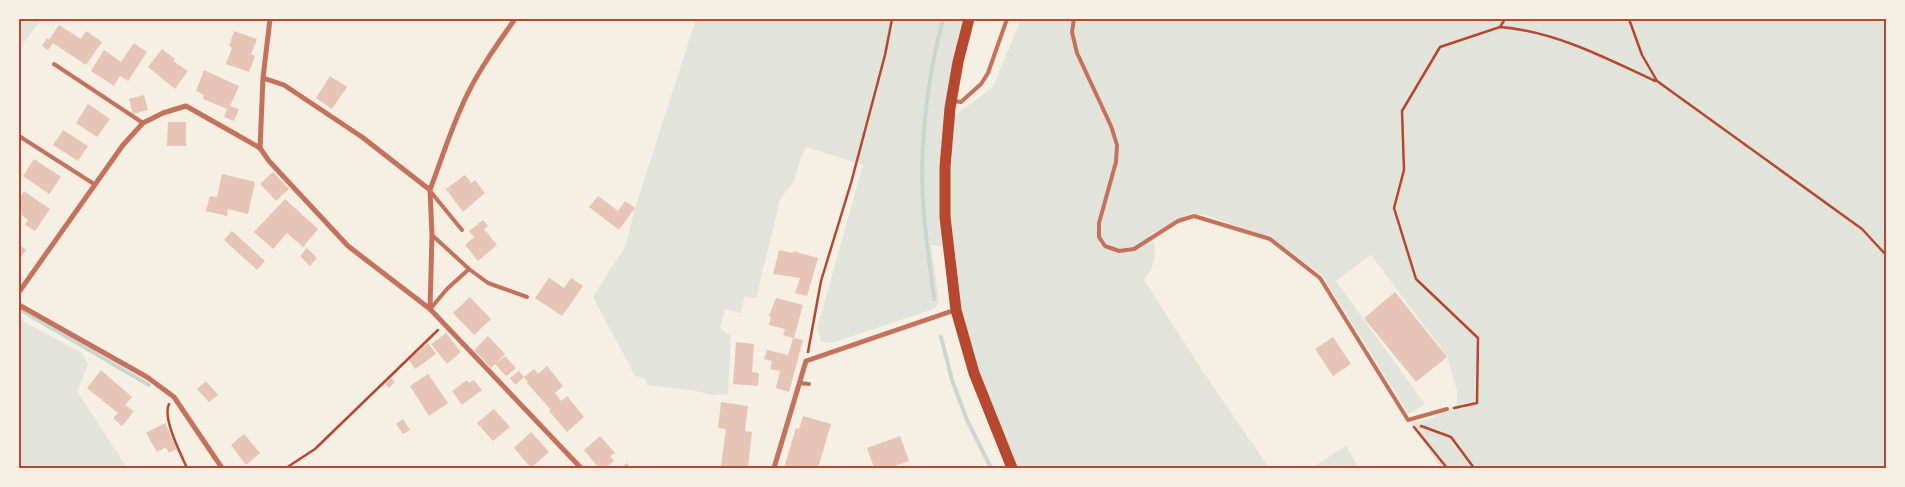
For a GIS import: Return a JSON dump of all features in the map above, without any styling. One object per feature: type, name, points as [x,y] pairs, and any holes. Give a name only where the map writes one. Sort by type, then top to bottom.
[{"type":"main road","points":[[969,19],[958,62],[956,101],[945,167],[945,217],[956,310],[974,373],[1012,468]]},
{"type":"street","points":[[260,148],[270,19]]},
{"type":"street","points":[[430,310],[432,235],[430,190],[451,130],[468,92],[492,51],[515,19]]},
{"type":"street","points":[[264,78],[284,85],[362,137],[430,190]]},
{"type":"street","points":[[19,292],[122,145],[143,123],[163,113],[186,106],[260,148],[269,161],[348,246],[430,310],[580,468]]},
{"type":"street","points":[[19,305],[147,377],[174,397],[222,468]]},
{"type":"street","points":[[774,468],[806,360],[956,310]]},
{"type":"lane","points":[[956,101],[981,84],[988,73],[1007,19]]},
{"type":"lane","points":[[1074,19],[1072,32],[1077,53],[1111,126],[1117,145],[1116,162],[1099,223],[1099,238],[1105,246],[1119,251],[1134,248],[1178,221],[1194,216],[1270,239],[1320,278],[1408,420],[1447,410]]},
{"type":"lane","points":[[54,64],[143,123]]},
{"type":"lane","points":[[19,136],[94,184]]},
{"type":"lane","points":[[430,190],[462,230]]},
{"type":"lane","points":[[432,235],[469,269],[488,283],[527,297]]},
{"type":"lane","points":[[430,310],[447,289],[469,269]]},
{"type":"lane","points":[[799,383],[809,384]]},
{"type":"path","points":[[806,360],[821,281],[854,174],[885,55],[892,19]]},
{"type":"path","points":[[1500,27],[1505,19]]},
{"type":"path","points":[[1629,19],[1642,55],[1657,81]]},
{"type":"path","points":[[1447,410],[1477,404],[1478,338],[1416,279],[1394,208],[1404,170],[1402,111],[1440,47],[1500,27],[1572,44],[1657,81],[1862,229],[1886,255]]},
{"type":"path","points":[[286,468],[316,449],[444,324]]},
{"type":"path","points":[[174,397],[166,408],[167,415],[187,468]]},
{"type":"path","points":[[1408,420],[1447,468]]},
{"type":"path","points":[[1408,420],[1451,438],[1474,468]]},
{"type":"shaded area","points":[[19,19],[42,19],[19,48]]},
{"type":"shaded area","points":[[696,19],[969,19],[950,119],[993,87],[1021,19],[1886,19],[1886,468],[1441,468],[1410,424],[1434,417],[1455,407],[1457,390],[1447,356],[1371,255],[1336,281],[1425,404],[1409,414],[1322,275],[1270,238],[1209,216],[1192,213],[1151,234],[1155,246],[1155,258],[1151,270],[1144,280],[1206,376],[1269,468],[1012,468],[964,341],[948,247],[931,245],[939,302],[934,309],[832,343],[821,342],[817,328],[863,165],[806,147],[794,181],[780,200],[756,298],[745,296],[740,313],[725,309],[720,328],[731,336],[728,395],[717,394],[716,396],[697,391],[647,385],[644,378],[635,376],[593,297],[626,245],[635,208]]},
{"type":"shaded area","points":[[19,319],[82,353],[88,365],[77,391],[127,468],[19,468]]},
{"type":"shaded area","points":[[1346,446],[1359,468],[1311,468]]},
{"type":"building","points":[[59,25],[81,39],[86,31],[102,42],[86,65],[53,43],[48,50],[42,46],[47,38],[49,40]]},
{"type":"building","points":[[234,31],[257,39],[251,54],[255,56],[249,72],[226,64],[232,48],[229,46]]},
{"type":"building","points":[[134,43],[147,52],[128,81],[120,76],[114,86],[91,71],[104,50],[121,62]]},
{"type":"building","points":[[162,49],[175,59],[173,61],[188,71],[175,89],[148,67]]},
{"type":"building","points":[[204,70],[239,86],[230,106],[239,109],[234,121],[224,117],[227,109],[203,99],[204,95],[196,91]]},
{"type":"building","points":[[330,76],[347,87],[332,109],[316,98]]},
{"type":"building","points":[[144,95],[148,110],[133,114],[129,99]]},
{"type":"building","points":[[88,104],[110,119],[97,137],[76,123]]},
{"type":"building","points":[[168,122],[186,122],[186,146],[167,146]]},
{"type":"building","points":[[63,130],[88,146],[78,161],[53,145]]},
{"type":"building","points":[[34,159],[61,177],[49,194],[23,176]]},
{"type":"building","points":[[273,172],[289,189],[276,201],[260,184]]},
{"type":"building","points":[[222,174],[255,182],[248,214],[228,209],[227,216],[206,211],[210,196],[217,197]]},
{"type":"building","points":[[465,175],[471,183],[475,180],[485,193],[463,212],[446,189]]},
{"type":"building","points":[[24,191],[50,209],[35,231],[25,225],[28,220],[19,213],[19,198]]},
{"type":"building","points":[[598,196],[618,211],[625,201],[635,208],[619,230],[589,207]]},
{"type":"building","points":[[285,199],[318,229],[303,247],[287,233],[273,249],[254,232]]},
{"type":"building","points":[[483,220],[488,226],[484,229],[497,245],[478,261],[465,245],[474,237],[469,231]]},
{"type":"building","points":[[232,231],[265,261],[257,270],[224,240]]},
{"type":"building","points":[[19,245],[26,250],[19,260]]},
{"type":"building","points":[[307,248],[317,258],[310,266],[300,256]]},
{"type":"building","points":[[779,250],[793,253],[793,251],[818,258],[807,296],[795,293],[800,278],[773,274]]},
{"type":"building","points":[[549,278],[564,288],[571,278],[583,286],[562,316],[535,298]]},
{"type":"building","points":[[1395,292],[1447,357],[1416,382],[1364,318]]},
{"type":"building","points":[[470,297],[491,319],[474,335],[453,313]]},
{"type":"building","points":[[776,298],[803,305],[794,338],[803,340],[789,392],[776,388],[780,371],[770,369],[772,361],[764,359],[767,350],[788,355],[793,338],[783,335],[785,329],[769,325],[771,317],[769,316]]},
{"type":"building","points":[[446,333],[461,352],[447,364],[431,344]]},
{"type":"building","points":[[488,336],[505,354],[491,368],[474,350]]},
{"type":"building","points":[[1333,337],[1351,364],[1333,376],[1315,349]]},
{"type":"building","points":[[736,342],[754,344],[752,372],[759,373],[758,386],[733,384]]},
{"type":"building","points":[[428,343],[436,354],[415,369],[409,360]]},
{"type":"building","points":[[505,356],[516,368],[506,376],[495,364]]},
{"type":"building","points":[[547,366],[563,386],[555,393],[561,401],[567,396],[584,417],[567,432],[524,377],[534,369],[538,374]]},
{"type":"building","points":[[101,370],[132,397],[125,405],[134,411],[122,426],[113,418],[118,413],[87,388]]},
{"type":"building","points":[[519,371],[524,377],[515,385],[510,378]]},
{"type":"building","points":[[428,374],[448,403],[429,416],[410,386]]},
{"type":"building","points":[[391,378],[395,382],[389,388],[385,384]]},
{"type":"building","points":[[467,380],[469,383],[474,380],[482,390],[462,405],[452,391]]},
{"type":"building","points":[[206,381],[218,395],[209,402],[197,389]]},
{"type":"building","points":[[721,402],[748,406],[745,431],[752,432],[748,468],[721,466],[726,429],[718,428]]},
{"type":"building","points":[[494,409],[510,427],[493,441],[477,423]]},
{"type":"building","points":[[803,416],[831,424],[818,468],[784,468],[796,428],[799,429]]},
{"type":"building","points":[[403,419],[410,430],[403,434],[396,424]]},
{"type":"building","points":[[165,423],[177,449],[169,453],[166,447],[157,452],[146,433]]},
{"type":"building","points":[[531,432],[549,452],[531,468],[514,448]]},
{"type":"building","points":[[244,434],[260,453],[246,465],[231,445]]},
{"type":"building","points":[[600,436],[615,453],[610,456],[614,461],[605,468],[599,468],[584,450]]},
{"type":"building","points":[[900,436],[909,461],[890,468],[874,468],[867,448]]},
{"type":"building","points":[[627,463],[631,468],[621,468]]},
{"type":"waterway","points":[[934,299],[925,226],[922,167],[928,91],[943,19]]},
{"type":"waterway","points":[[19,309],[149,385]]},
{"type":"waterway","points":[[941,337],[952,380],[967,420],[991,468]]}]
